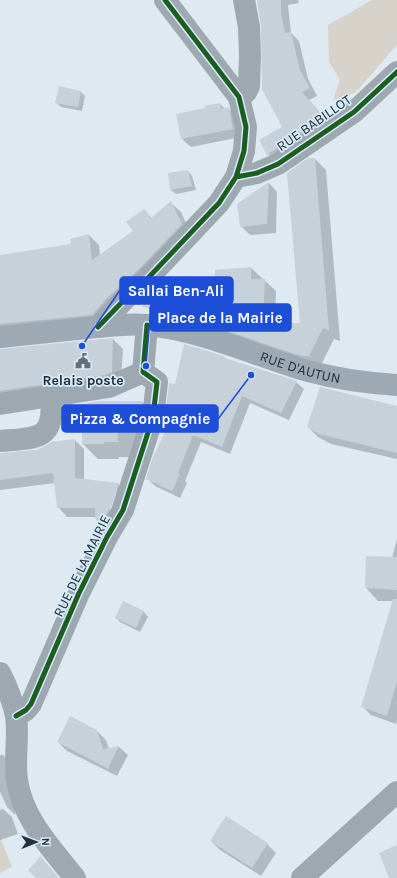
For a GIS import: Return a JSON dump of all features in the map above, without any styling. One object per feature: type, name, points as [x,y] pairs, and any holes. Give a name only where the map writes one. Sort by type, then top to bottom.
[{"type":"main road","name":"RUE D'AUTUN","points":[[0,337],[98,327],[147,325],[178,330],[308,371],[345,380],[397,385]]},
{"type":"street","points":[[98,327],[149,277],[219,203],[236,177],[244,151],[246,127],[240,97],[165,0]]},
{"type":"street","points":[[240,97],[246,92],[249,86],[249,27],[244,0]]},
{"type":"street","name":"RUE BABILLOT","points":[[236,177],[257,173],[278,164],[354,112],[397,72]]},
{"type":"street","points":[[0,404],[109,387],[143,372],[147,325]]},
{"type":"street","name":"RUE DE LA MAIRIE","points":[[16,716],[32,704],[79,592],[107,537],[123,510],[153,418],[157,382],[143,372]]},
{"type":"street","points":[[0,441],[39,436],[47,430],[51,422],[51,397]]},
{"type":"street","points":[[0,673],[8,690],[16,716],[17,779],[20,794],[30,819],[75,878]]},
{"type":"street","points":[[302,878],[397,792]]},
{"type":"shaded area","points":[[372,0],[397,0],[397,45],[355,93],[333,100],[340,80],[329,62],[328,25]]},
{"type":"shaded area","points":[[153,291],[182,299],[183,317],[142,307]]},
{"type":"shaded area","points":[[0,837],[12,867],[0,873]]},
{"type":"building","points":[[257,0],[281,0],[281,14],[285,33],[291,32],[300,70],[310,88],[302,92],[323,117],[267,155],[259,140],[282,127],[262,89],[261,27]]},
{"type":"building","points":[[59,86],[81,91],[78,107],[55,103]]},
{"type":"building","points":[[220,103],[221,109],[229,107],[233,129],[181,139],[176,114],[205,108],[204,106]]},
{"type":"building","points":[[308,158],[315,158],[329,331],[323,328],[309,356],[302,356],[215,327],[215,270],[251,267],[251,279],[265,279],[263,323],[300,323],[287,173]]},
{"type":"building","points":[[188,170],[192,186],[170,190],[168,173]]},
{"type":"building","points":[[269,182],[267,224],[240,227],[237,204]]},
{"type":"building","points":[[171,201],[182,224],[140,268],[107,298],[92,315],[0,324],[0,255],[71,244],[70,239],[89,234],[92,260],[133,231],[126,222],[144,209],[151,218]]},
{"type":"building","points":[[113,338],[112,372],[105,375],[0,391],[0,349]]},
{"type":"building","points":[[184,344],[297,381],[281,413],[242,396],[222,447],[193,435],[178,473],[180,474],[172,491],[146,479],[152,459],[167,428],[162,428],[165,418],[169,383],[175,384]]},
{"type":"building","points":[[320,387],[397,406],[397,453],[319,434],[307,427]]},
{"type":"building","points":[[99,401],[142,401],[141,414],[136,428],[118,428],[118,442],[104,442],[104,444],[82,444],[82,404]]},
{"type":"building","points":[[75,439],[75,478],[119,483],[112,505],[103,519],[95,519],[95,508],[57,508],[53,473],[0,480],[0,453],[36,450],[51,442]]},
{"type":"building","points":[[366,556],[397,557],[397,590],[365,588]]},
{"type":"building","points":[[393,599],[397,599],[397,682],[387,716],[361,707]]},
{"type":"building","points":[[123,601],[144,611],[136,628],[115,618]]},
{"type":"building","points":[[70,716],[97,730],[103,749],[119,746],[109,769],[57,742]]},
{"type":"building","points":[[226,816],[268,843],[252,868],[210,841]]},
{"type":"building","points":[[397,845],[397,878],[389,878],[379,853]]},
{"type":"building","points":[[41,856],[59,878],[36,878],[28,870]]},
{"type":"cycle path","points":[[98,327],[149,277],[219,203],[236,177],[244,151],[246,127],[239,97],[165,0]]},
{"type":"cycle path","points":[[236,177],[257,173],[278,164],[354,112],[397,72]]},
{"type":"cycle path","points":[[16,716],[26,710],[31,704],[79,593],[107,537],[123,510],[153,417],[157,382],[143,372],[147,325]]},
{"type":"place","name":"Sallai Ben-Ali","points":[[82,346]]},
{"type":"place","name":"Relais poste","points":[[83,361]]},
{"type":"place","name":"Place de la Mairie","points":[[146,366]]},
{"type":"place","name":"Pizza & Compagnie","points":[[251,375]]}]
